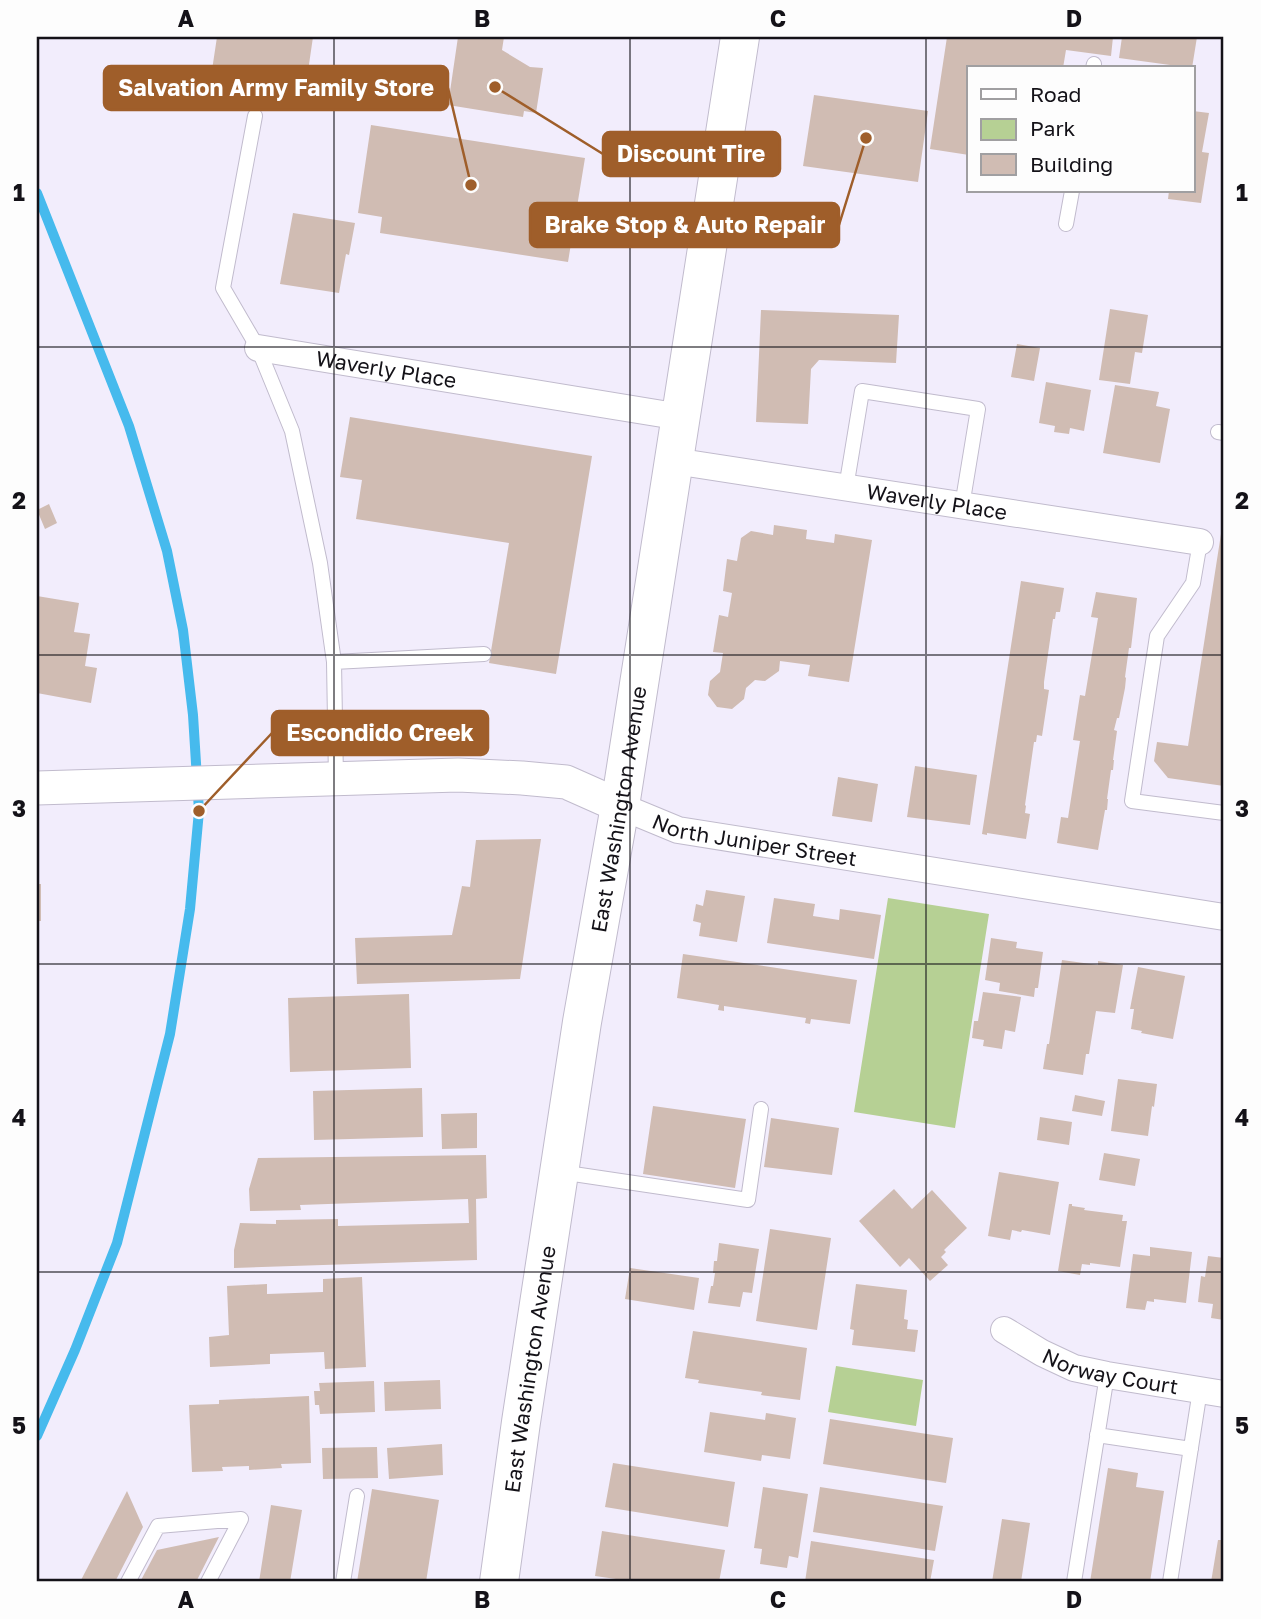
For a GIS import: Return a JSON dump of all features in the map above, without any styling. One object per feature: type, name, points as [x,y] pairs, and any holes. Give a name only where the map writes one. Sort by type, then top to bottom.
[{"type":"main road","name":"East Washington Avenue","points":[[499,1582],[582,1022],[620,806],[740,37]]},
{"type":"street","name":"Waverly Place","points":[[258,348],[681,417]]},
{"type":"street","name":"Waverly Place","points":[[674,461],[1200,542]]},
{"type":"street","name":"North Juniper Street","points":[[37,788],[458,775],[566,782],[678,830],[1224,917]]},
{"type":"street","name":"Norway Court","points":[[1004,1331],[1074,1368],[1212,1392]]},
{"type":"lane","points":[[255,116],[223,288],[258,348],[292,431],[320,563],[334,662],[336,779]]},
{"type":"lane","points":[[1066,224],[1072,192]]},
{"type":"lane","points":[[846,488],[862,391],[978,409],[962,506]]},
{"type":"lane","points":[[1200,542],[1193,583],[1157,636],[1132,801],[1224,813]]},
{"type":"lane","points":[[334,662],[484,654]]},
{"type":"lane","points":[[559,1172],[748,1200],[761,1109]]},
{"type":"lane","points":[[1074,1582],[1107,1375]]},
{"type":"lane","points":[[1170,1582],[1191,1449],[1212,1392]]},
{"type":"lane","points":[[1097,1435],[1191,1449]]},
{"type":"lane","points":[[343,1582],[357,1496]]},
{"type":"lane","points":[[128,1582],[158,1526],[241,1519],[208,1582]]},
{"type":"green space","points":[[888,898],[989,914],[955,1128],[854,1112]]},
{"type":"green space","points":[[836,1366],[923,1380],[916,1426],[828,1412]]},
{"type":"building","points":[[217,37],[313,37],[306,85],[212,70]]},
{"type":"building","points":[[458,37],[504,37],[502,50],[530,67],[543,68],[536,113],[524,111],[523,117],[448,105]]},
{"type":"building","points":[[947,37],[1113,37],[1111,56],[1066,50],[1063,66],[967,66],[967,155],[930,149]]},
{"type":"building","points":[[1122,37],[1197,37],[1192,66],[1119,58]]},
{"type":"building","points":[[814,95],[928,111],[918,182],[803,166]]},
{"type":"building","points":[[1194,111],[1209,113],[1202,152],[1209,153],[1201,203],[1168,199],[1169,192],[1194,192]]},
{"type":"building","points":[[371,125],[585,158],[568,262],[380,233],[382,217],[358,213]]},
{"type":"building","points":[[293,213],[355,223],[339,293],[280,284]]},
{"type":"building","points":[[1110,309],[1148,315],[1142,353],[1135,352],[1130,384],[1099,380]]},
{"type":"building","points":[[761,310],[899,315],[896,363],[819,360],[811,369],[808,424],[756,422]]},
{"type":"building","points":[[1017,344],[1040,348],[1034,381],[1011,377]]},
{"type":"building","points":[[1046,382],[1091,390],[1084,431],[1070,428],[1069,434],[1054,432],[1055,426],[1039,423]]},
{"type":"building","points":[[1115,385],[1159,392],[1156,406],[1170,409],[1160,463],[1103,453]]},
{"type":"building","points":[[350,417],[592,456],[556,674],[489,663],[509,543],[356,519],[362,480],[340,477]]},
{"type":"building","points":[[49,504],[57,523],[45,529],[37,510]]},
{"type":"building","points":[[1223,521],[1224,786],[1168,778],[1154,761],[1157,742],[1188,746]]},
{"type":"building","points":[[774,525],[807,530],[806,539],[834,543],[835,534],[872,540],[849,682],[808,676],[810,665],[780,661],[779,671],[765,681],[755,680],[746,688],[744,699],[732,709],[717,707],[708,695],[710,681],[720,672],[723,653],[713,652],[719,615],[728,617],[732,593],[723,591],[727,559],[737,561],[741,538],[751,531],[773,535]]},
{"type":"building","points":[[1021,581],[1064,588],[1060,612],[1056,612],[1053,619],[1044,682],[1044,689],[1049,690],[1042,736],[1037,735],[1034,742],[1025,805],[1025,813],[1030,814],[1026,839],[982,834]]},
{"type":"building","points":[[1096,592],[1137,598],[1125,688],[1114,730],[1117,731],[1107,810],[1098,850],[1057,843],[1061,817],[1068,818],[1080,741],[1073,740],[1080,695],[1085,696],[1098,618],[1091,617]]},
{"type":"building","points":[[37,596],[79,603],[74,632],[90,634],[85,666],[97,668],[91,703],[37,693]]},
{"type":"building","points":[[915,766],[977,775],[970,825],[907,817]]},
{"type":"building","points":[[838,777],[878,784],[872,822],[832,816]]},
{"type":"building","points":[[541,839],[520,979],[357,984],[355,938],[452,935],[462,886],[470,887],[476,840]]},
{"type":"building","points":[[37,884],[41,884],[41,921],[37,921]]},
{"type":"building","points":[[706,890],[745,896],[737,942],[699,936],[701,923],[693,921],[696,904],[703,906]]},
{"type":"building","points":[[774,898],[815,904],[813,916],[839,920],[840,909],[881,915],[874,959],[767,943]]},
{"type":"building","points":[[991,938],[1017,942],[1016,948],[1043,952],[1038,988],[1035,988],[1034,997],[999,991],[1000,983],[985,980]]},
{"type":"building","points":[[683,954],[857,980],[850,1024],[811,1019],[810,1024],[805,1023],[806,1018],[724,1006],[724,1011],[718,1010],[719,1005],[677,998]]},
{"type":"building","points":[[1062,960],[1123,965],[1115,1013],[1096,1011],[1083,1075],[1043,1069]]},
{"type":"building","points":[[1138,967],[1185,976],[1173,1039],[1131,1029],[1134,1009],[1130,1009]]},
{"type":"building","points":[[983,992],[1021,997],[1015,1032],[1005,1030],[1002,1049],[983,1046],[984,1040],[972,1038]]},
{"type":"building","points":[[409,994],[411,1068],[290,1072],[288,998]]},
{"type":"building","points":[[1118,1079],[1157,1084],[1148,1136],[1111,1131]]},
{"type":"building","points":[[422,1088],[423,1137],[314,1140],[313,1091]]},
{"type":"building","points":[[1075,1095],[1105,1101],[1102,1116],[1072,1111]]},
{"type":"building","points":[[653,1106],[746,1119],[735,1188],[643,1174]]},
{"type":"building","points":[[477,1113],[477,1148],[442,1149],[441,1114]]},
{"type":"building","points":[[1040,1117],[1072,1122],[1069,1145],[1037,1140]]},
{"type":"building","points":[[771,1118],[839,1128],[832,1175],[764,1167]]},
{"type":"building","points":[[1104,1153],[1140,1159],[1135,1186],[1099,1180]]},
{"type":"building","points":[[486,1155],[487,1198],[476,1199],[477,1260],[234,1268],[234,1250],[240,1223],[276,1224],[276,1220],[338,1219],[338,1226],[469,1223],[468,1199],[300,1205],[301,1210],[250,1211],[249,1189],[258,1158]]},
{"type":"building","points":[[999,1172],[1059,1182],[1050,1235],[1012,1230],[1010,1240],[988,1236]]},
{"type":"building","points":[[894,1189],[912,1209],[932,1190],[967,1228],[944,1250],[946,1252],[941,1257],[948,1265],[930,1281],[909,1258],[900,1267],[859,1221]]},
{"type":"building","points":[[1069,1204],[1085,1208],[1084,1210],[1123,1215],[1122,1221],[1127,1221],[1120,1267],[1090,1263],[1082,1264],[1080,1275],[1058,1271]]},
{"type":"building","points":[[770,1229],[831,1238],[817,1330],[756,1321]]},
{"type":"building","points":[[719,1243],[759,1249],[752,1293],[743,1292],[740,1307],[708,1303]]},
{"type":"building","points":[[1150,1247],[1192,1252],[1186,1303],[1154,1299],[1154,1302],[1147,1301],[1145,1310],[1126,1308],[1133,1254],[1150,1256]]},
{"type":"building","points":[[1208,1256],[1224,1258],[1224,1320],[1211,1318],[1213,1304],[1198,1302],[1201,1276],[1205,1277]]},
{"type":"building","points":[[630,1268],[699,1278],[694,1310],[625,1299]]},
{"type":"building","points":[[362,1277],[366,1367],[325,1369],[324,1352],[270,1354],[270,1364],[210,1367],[209,1337],[229,1335],[227,1286],[267,1284],[267,1294],[323,1292],[323,1279]]},
{"type":"building","points":[[856,1284],[907,1290],[904,1319],[908,1320],[907,1329],[918,1330],[915,1352],[852,1345],[854,1330],[850,1329]]},
{"type":"building","points":[[693,1331],[807,1348],[800,1400],[698,1383],[699,1380],[685,1378]]},
{"type":"building","points":[[440,1380],[441,1409],[385,1411],[384,1382]]},
{"type":"building","points":[[374,1381],[375,1412],[320,1414],[319,1405],[315,1405],[314,1391],[320,1391],[319,1383]]},
{"type":"building","points":[[309,1396],[311,1463],[281,1464],[282,1468],[249,1470],[249,1466],[222,1467],[223,1471],[192,1472],[189,1405],[219,1404],[219,1400]]},
{"type":"building","points":[[710,1412],[765,1420],[766,1413],[796,1418],[790,1459],[762,1455],[761,1461],[704,1452]]},
{"type":"building","points":[[830,1419],[953,1438],[946,1483],[823,1464]]},
{"type":"building","points":[[442,1444],[443,1475],[389,1479],[387,1448]]},
{"type":"building","points":[[377,1447],[378,1478],[323,1479],[322,1448]]},
{"type":"building","points":[[613,1463],[735,1482],[728,1527],[605,1507]]},
{"type":"building","points":[[1108,1468],[1138,1473],[1136,1487],[1164,1491],[1150,1582],[1090,1582]]},
{"type":"building","points":[[763,1487],[808,1494],[798,1558],[789,1556],[787,1568],[760,1564],[762,1549],[754,1548]]},
{"type":"building","points":[[820,1487],[943,1506],[935,1551],[813,1532]]},
{"type":"building","points":[[372,1489],[439,1500],[426,1582],[357,1582]]},
{"type":"building","points":[[127,1491],[143,1527],[115,1582],[80,1582]]},
{"type":"building","points":[[271,1505],[302,1510],[290,1582],[259,1582]]},
{"type":"building","points":[[1002,1519],[1030,1523],[1021,1582],[992,1582]]},
{"type":"building","points":[[602,1531],[725,1550],[719,1582],[637,1582],[595,1576]]},
{"type":"building","points":[[219,1537],[196,1582],[140,1582],[157,1550]]},
{"type":"building","points":[[1218,1540],[1224,1540],[1224,1582],[1211,1582]]},
{"type":"building","points":[[811,1541],[934,1560],[930,1582],[805,1582]]},
{"type":"waterway","points":[[37,193],[129,426],[167,551],[183,630],[193,715],[199,811],[190,909],[170,1034],[117,1243],[75,1350],[37,1436]]},
{"type":"place","name":"Discount Tire","points":[[495,87]]},
{"type":"place","name":"Brake Stop & Auto Repair","points":[[866,138]]},
{"type":"place","name":"Salvation Army Family Store","points":[[471,185]]},
{"type":"place","name":"Escondido Creek","points":[[199,811]]}]
